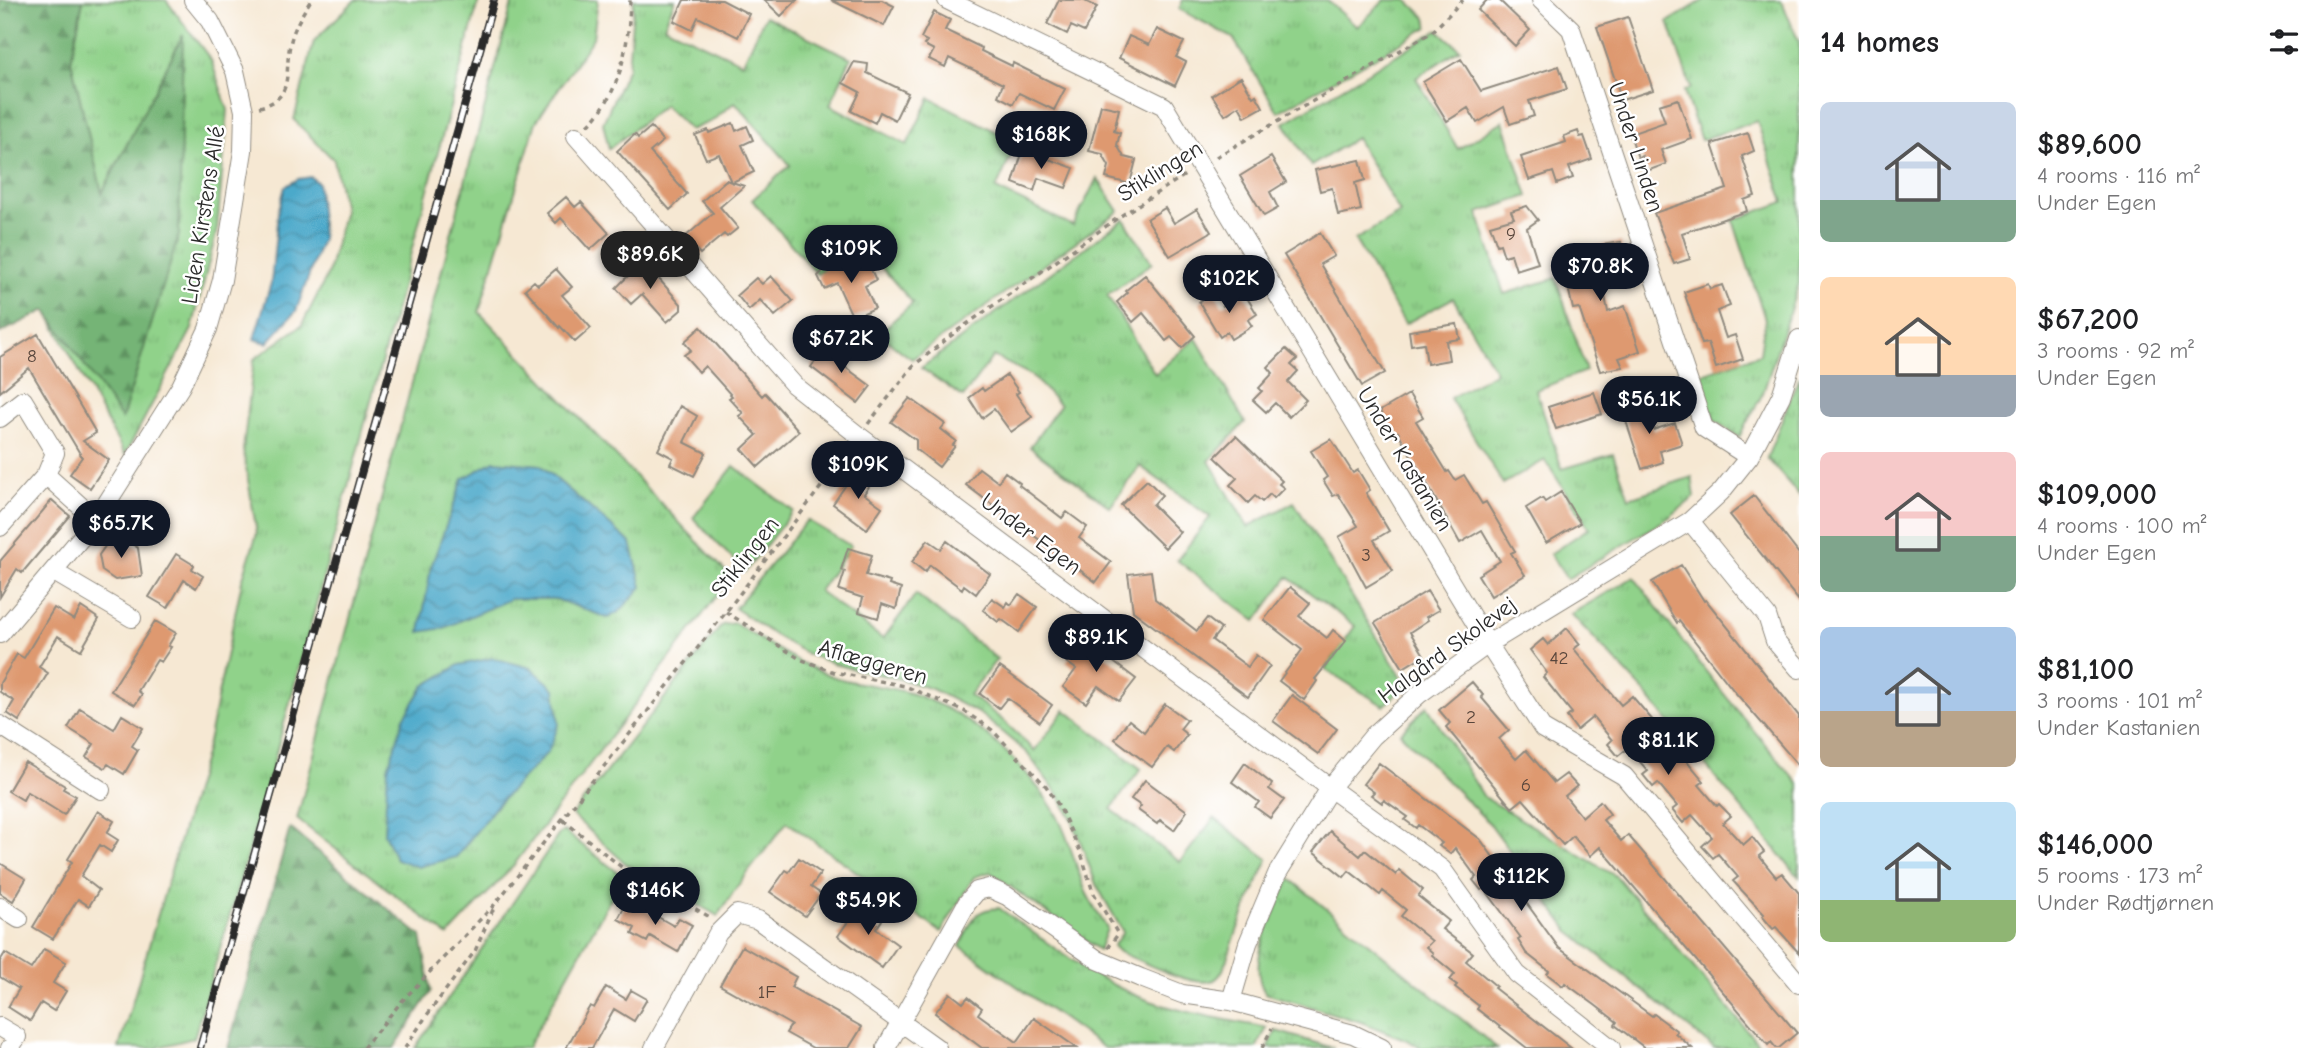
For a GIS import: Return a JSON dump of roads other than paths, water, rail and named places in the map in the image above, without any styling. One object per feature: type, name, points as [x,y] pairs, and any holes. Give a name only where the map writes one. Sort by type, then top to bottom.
[{"type":"street","name":"Liden Kirstens Allé","points":[[0,634],[96,520],[181,386],[208,329],[222,280],[243,150],[244,111],[235,71],[210,21],[193,0]]},
{"type":"street","name":"Under Kastanien","points":[[947,0],[1164,106],[1488,644],[1543,729],[1624,776],[1799,985]]},
{"type":"street","name":"Under Linden","points":[[1542,0],[1571,29],[1704,428],[1749,457]]},
{"type":"street","name":"Under Egen","points":[[576,136],[794,385],[1330,789],[1442,869],[1517,974],[1611,1048]]},
{"type":"street","name":"Halgård Skolevej","points":[[1231,1001],[1248,943],[1277,874],[1330,789],[1373,736],[1418,695],[1488,644],[1690,521],[1721,492],[1749,457],[1781,396],[1799,339]]},
{"type":"street","points":[[0,418],[23,400],[55,453],[46,475],[0,527]]},
{"type":"street","points":[[46,475],[96,520]]},
{"type":"street","points":[[1690,521],[1767,616],[1775,641],[1799,669]]},
{"type":"street","points":[[54,572],[132,618]]},
{"type":"street","points":[[0,725],[101,790]]},
{"type":"street","points":[[886,1048],[967,903],[976,891],[989,888],[1007,896],[1098,960],[1182,994],[1231,1001],[1353,1034],[1382,1048]]},
{"type":"street","points":[[0,907],[19,919]]},
{"type":"street","points":[[654,1048],[718,933],[737,914],[758,920],[937,1048]]},
{"type":"street","points":[[0,1027],[17,1037],[10,1048]]},
{"type":"water","points":[[311,177],[318,183],[322,239],[296,311],[267,343],[254,339],[271,283],[278,213],[285,187],[298,179]]},
{"type":"water","points":[[494,461],[540,465],[631,543],[642,587],[619,612],[608,618],[556,599],[510,599],[444,628],[420,632],[431,567],[463,479]]},
{"type":"water","points":[[493,658],[531,668],[555,689],[559,724],[548,752],[497,805],[456,857],[418,867],[396,859],[384,834],[388,768],[404,718],[424,686],[459,665]]},
{"type":"railway","points":[[200,1048],[494,0]]}]
